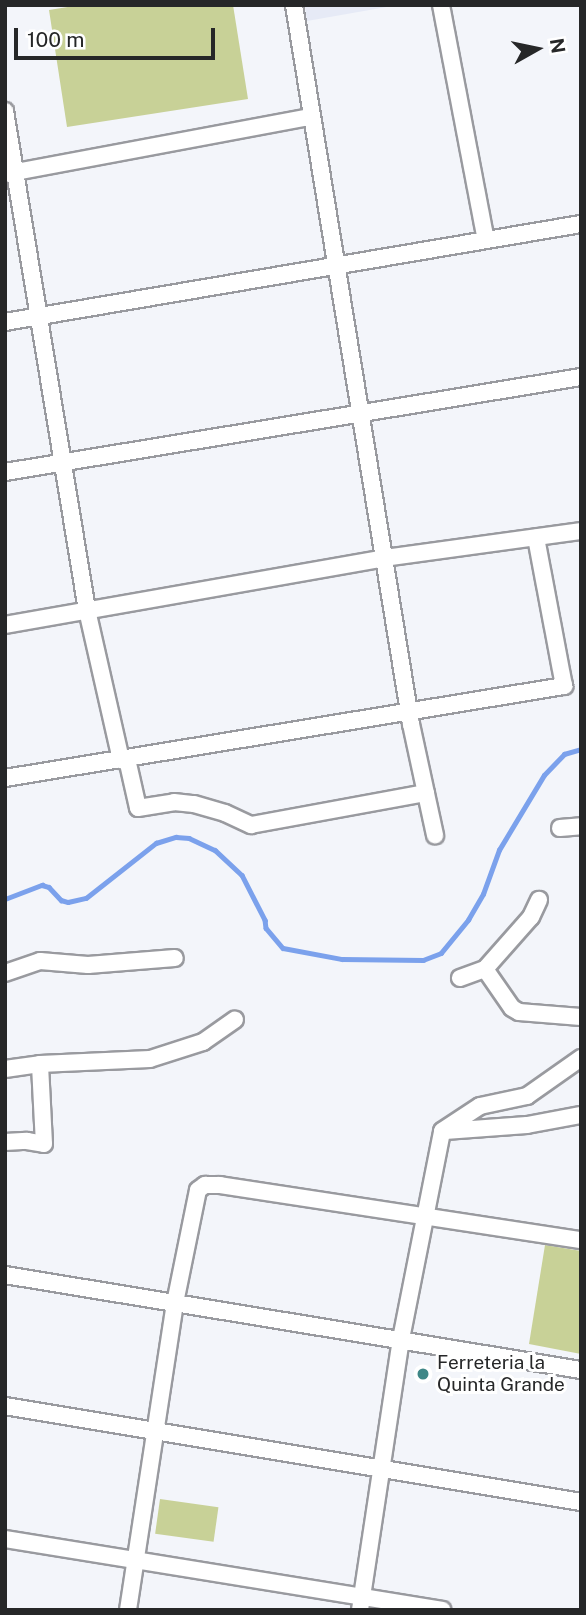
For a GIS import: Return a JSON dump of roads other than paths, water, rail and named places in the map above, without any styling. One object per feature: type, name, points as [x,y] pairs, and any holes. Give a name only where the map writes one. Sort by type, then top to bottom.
[{"type":"street","points":[[294,5],[310,117],[336,268],[343,293],[384,558],[435,835]]},
{"type":"street","points":[[441,5],[486,240]]},
{"type":"street","points":[[5,111],[10,174],[40,317],[61,462],[87,610],[138,808],[174,802],[194,804],[225,813],[251,825],[426,793]]},
{"type":"street","points":[[10,174],[310,117]]},
{"type":"street","points":[[5,322],[336,268],[581,224]]},
{"type":"street","points":[[5,472],[581,376]]},
{"type":"street","points":[[5,625],[384,558],[581,531]]},
{"type":"street","points":[[5,778],[564,686],[536,538]]},
{"type":"street","points":[[560,828],[581,826]]},
{"type":"street","points":[[460,978],[485,969],[531,917],[539,900]]},
{"type":"street","points":[[5,973],[40,961],[88,965],[175,958]]},
{"type":"street","points":[[485,969],[512,1008],[519,1013],[581,1017]]},
{"type":"street","points":[[5,1069],[40,1064],[150,1059],[204,1042],[235,1020]]},
{"type":"street","points":[[361,1603],[401,1339],[442,1131],[480,1106],[527,1096],[581,1058]]},
{"type":"street","points":[[5,1142],[44,1144],[40,1064]]},
{"type":"street","points":[[442,1131],[527,1125],[581,1115]]},
{"type":"street","points":[[128,1610],[175,1303],[198,1190],[205,1185],[581,1240]]},
{"type":"street","points":[[5,1275],[581,1370]]},
{"type":"street","points":[[5,1406],[581,1502]]},
{"type":"street","points":[[5,1539],[361,1603],[442,1610]]},
{"type":"waterway","points":[[5,899],[42,885],[49,887],[61,900],[68,902],[86,898],[156,843],[176,837],[189,838],[215,850],[242,875],[265,920],[266,928],[283,948],[342,959],[423,960],[441,953],[468,920],[483,894],[499,850],[544,775],[564,754],[581,749]]},
{"type":"place","name":"Ferreteria la Quinta Grande","points":[[423,1374]]}]
